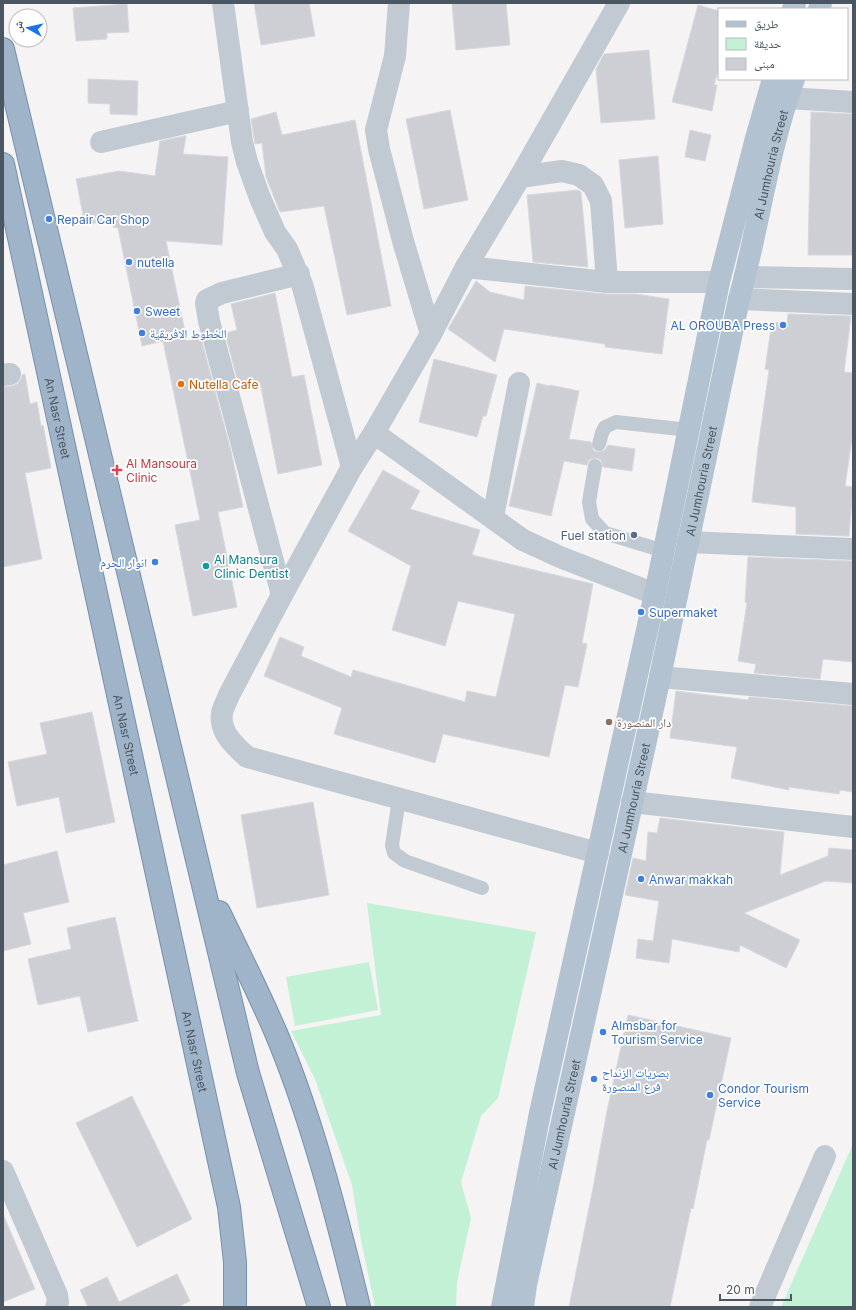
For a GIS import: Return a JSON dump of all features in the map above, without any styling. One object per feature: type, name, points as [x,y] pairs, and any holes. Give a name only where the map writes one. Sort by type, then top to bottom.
[{"type":"highway","points":[[3,49],[248,1073],[318,1307]]},
{"type":"highway","name":"An Nasr Street","points":[[3,164],[229,1207],[235,1262],[235,1307]]},
{"type":"highway","points":[[200,872],[285,1055],[314,1136],[359,1307]]},
{"type":"main road","name":"Al Jumhouria Street","points":[[502,1307],[540,1113],[655,594],[720,282],[756,138],[773,80]]},
{"type":"main road","name":"Al Jumhouria Street","points":[[523,1307],[660,677],[766,178],[790,88]]},
{"type":"street","points":[[223,3],[242,142],[247,162],[275,232],[287,249],[299,274],[352,467]]},
{"type":"street","points":[[398,3],[395,56],[376,130],[383,164],[431,334]]},
{"type":"street","points":[[598,853],[247,757],[232,744],[223,728],[222,713],[229,695],[352,467],[374,433],[431,334],[466,267],[619,3]]},
{"type":"street","points":[[790,88],[853,102]]},
{"type":"street","points":[[101,142],[238,111]]},
{"type":"street","points":[[520,176],[562,171],[579,175],[593,185],[601,201],[607,282]]},
{"type":"street","points":[[466,267],[607,282],[720,282]]},
{"type":"street","points":[[282,595],[209,321],[206,303],[207,300],[222,292],[299,274]]},
{"type":"street","points":[[745,277],[853,279]]},
{"type":"street","points":[[740,298],[853,304]]},
{"type":"street","points":[[493,517],[519,383]]},
{"type":"street","points":[[374,433],[523,540],[560,557],[655,594]]},
{"type":"street","points":[[688,542],[853,549]]},
{"type":"street","points":[[660,677],[853,694]]},
{"type":"street","points":[[632,802],[853,827]]},
{"type":"street","points":[[760,1307],[825,1156]]},
{"type":"street","points":[[3,1171],[57,1295],[58,1302],[56,1307]]},
{"type":"lane","points":[[599,444],[605,427],[616,422],[689,430]]},
{"type":"lane","points":[[595,466],[589,502],[592,520],[605,533],[664,551]]},
{"type":"lane","points":[[399,798],[392,845],[394,853],[405,861],[482,888]]},
{"type":"green space","points":[[367,903],[536,932],[498,1098],[481,1116],[461,1182],[471,1218],[457,1282],[456,1307],[375,1307],[361,1240],[352,1185],[315,1079],[291,1031],[381,1015]]},
{"type":"green space","points":[[369,962],[378,1010],[295,1026],[286,977]]},
{"type":"green space","points":[[853,1144],[853,1307],[781,1307]]},
{"type":"building","points":[[254,3],[309,3],[315,36],[261,45]]},
{"type":"building","points":[[452,3],[506,3],[510,45],[456,50]]},
{"type":"building","points":[[127,4],[129,32],[107,33],[107,39],[76,41],[73,8]]},
{"type":"building","points":[[698,5],[718,11],[718,71],[714,85],[717,85],[712,111],[672,102]]},
{"type":"building","points":[[649,50],[655,119],[601,123],[596,69],[604,54]]},
{"type":"building","points":[[88,79],[138,81],[137,115],[110,114],[110,104],[88,103]]},
{"type":"building","points":[[450,110],[468,200],[424,209],[406,119]]},
{"type":"building","points":[[276,112],[282,135],[355,120],[391,306],[347,315],[324,206],[280,212],[266,177],[262,143],[255,144],[251,119]]},
{"type":"building","points":[[811,112],[853,114],[853,255],[808,255]]},
{"type":"building","points":[[690,130],[711,135],[705,161],[685,157]]},
{"type":"building","points":[[186,136],[183,154],[228,157],[222,245],[166,241],[187,341],[201,338],[231,451],[243,507],[218,512],[237,607],[193,616],[175,525],[200,520],[163,341],[142,346],[118,228],[113,227],[114,219],[85,225],[76,179],[119,171],[155,176],[160,141]]},
{"type":"building","points":[[658,156],[663,224],[625,228],[619,160]]},
{"type":"building","points":[[578,190],[581,192],[588,267],[533,262],[527,195]]},
{"type":"building","points":[[476,281],[490,292],[524,300],[525,286],[606,294],[635,294],[669,299],[662,354],[605,347],[605,344],[504,329],[495,362],[448,329]]},
{"type":"building","points":[[275,293],[292,377],[304,375],[322,465],[278,474],[260,382],[239,386],[225,333],[237,330],[231,304]]},
{"type":"building","points":[[788,314],[851,316],[844,372],[853,373],[853,432],[845,486],[853,487],[849,536],[796,534],[796,507],[752,502],[769,370],[765,369],[772,322],[787,324]]},
{"type":"building","points":[[434,359],[497,375],[486,416],[483,416],[477,437],[419,422]]},
{"type":"building","points":[[25,374],[30,404],[37,402],[51,468],[25,473],[42,559],[3,567],[3,387],[17,384],[22,375]]},
{"type":"building","points":[[537,383],[579,391],[569,439],[591,442],[593,450],[597,452],[605,450],[608,445],[635,449],[632,471],[603,467],[601,460],[596,458],[589,460],[587,465],[564,461],[551,516],[509,506]]},
{"type":"building","points":[[383,470],[420,491],[410,509],[480,530],[472,555],[593,584],[582,643],[587,644],[578,687],[565,685],[549,757],[443,734],[435,763],[334,734],[342,708],[264,676],[280,637],[304,647],[301,656],[351,677],[353,670],[465,702],[467,691],[496,697],[515,614],[458,601],[445,646],[392,630],[411,566],[348,531]]},
{"type":"building","points":[[748,557],[853,561],[853,662],[823,659],[820,679],[754,673],[756,664],[738,661],[747,603],[745,602]]},
{"type":"building","points":[[676,691],[748,700],[749,697],[853,706],[853,792],[840,790],[839,794],[789,787],[789,790],[731,778],[737,747],[670,738]]},
{"type":"building","points":[[92,712],[115,822],[66,833],[59,797],[17,806],[8,762],[47,754],[40,723]]},
{"type":"building","points":[[313,802],[329,895],[257,908],[241,815]]},
{"type":"building","points":[[660,818],[784,832],[780,875],[828,856],[829,848],[853,850],[853,883],[826,881],[744,913],[800,940],[786,968],[740,945],[739,952],[672,939],[669,963],[636,958],[638,939],[653,941],[659,901],[625,895],[633,858],[646,861],[648,832],[657,833]]},
{"type":"building","points":[[57,851],[69,902],[23,913],[31,944],[3,951],[3,865]]},
{"type":"building","points":[[115,917],[138,1021],[88,1032],[80,996],[38,1005],[28,959],[71,949],[67,928]]},
{"type":"building","points":[[628,1015],[731,1038],[709,1140],[707,1140],[693,1209],[691,1208],[670,1307],[569,1307],[607,1111]]},
{"type":"building","points":[[132,1096],[192,1219],[137,1247],[76,1123]]},
{"type":"building","points":[[3,1214],[35,1289],[3,1302]]},
{"type":"building","points":[[177,1274],[190,1301],[178,1307],[88,1307],[80,1290],[107,1277],[119,1302]]},
{"type":"place","name":"Repair Car Shop","points":[[49,219]]},
{"type":"place","name":"nutella","points":[[129,262]]},
{"type":"place","name":"Sweet","points":[[137,311]]},
{"type":"place","name":"AL OROUBA Press","points":[[783,325]]},
{"type":"place","name":"الخطوط الافريقية","points":[[142,333]]},
{"type":"place","name":"Nutella Cafe","points":[[181,384]]},
{"type":"place","name":"Al Mansoura Clinic","points":[[117,470]]},
{"type":"place","name":"Fuel station","points":[[634,535]]},
{"type":"place","name":"انوار الحرم","points":[[155,562]]},
{"type":"place","name":"Al Mansura Clinic Dentist","points":[[206,566]]},
{"type":"place","name":"Supermaket","points":[[641,612]]},
{"type":"place","name":"دار المنصورة","points":[[609,722]]},
{"type":"place","name":"Anwar makkah","points":[[641,879]]},
{"type":"place","name":"Almsbar for Tourism Service","points":[[603,1032]]},
{"type":"place","name":"بصريات الزنداح فرع المنصورة","points":[[594,1079]]},
{"type":"place","name":"Condor Tourism Service","points":[[710,1095]]}]
